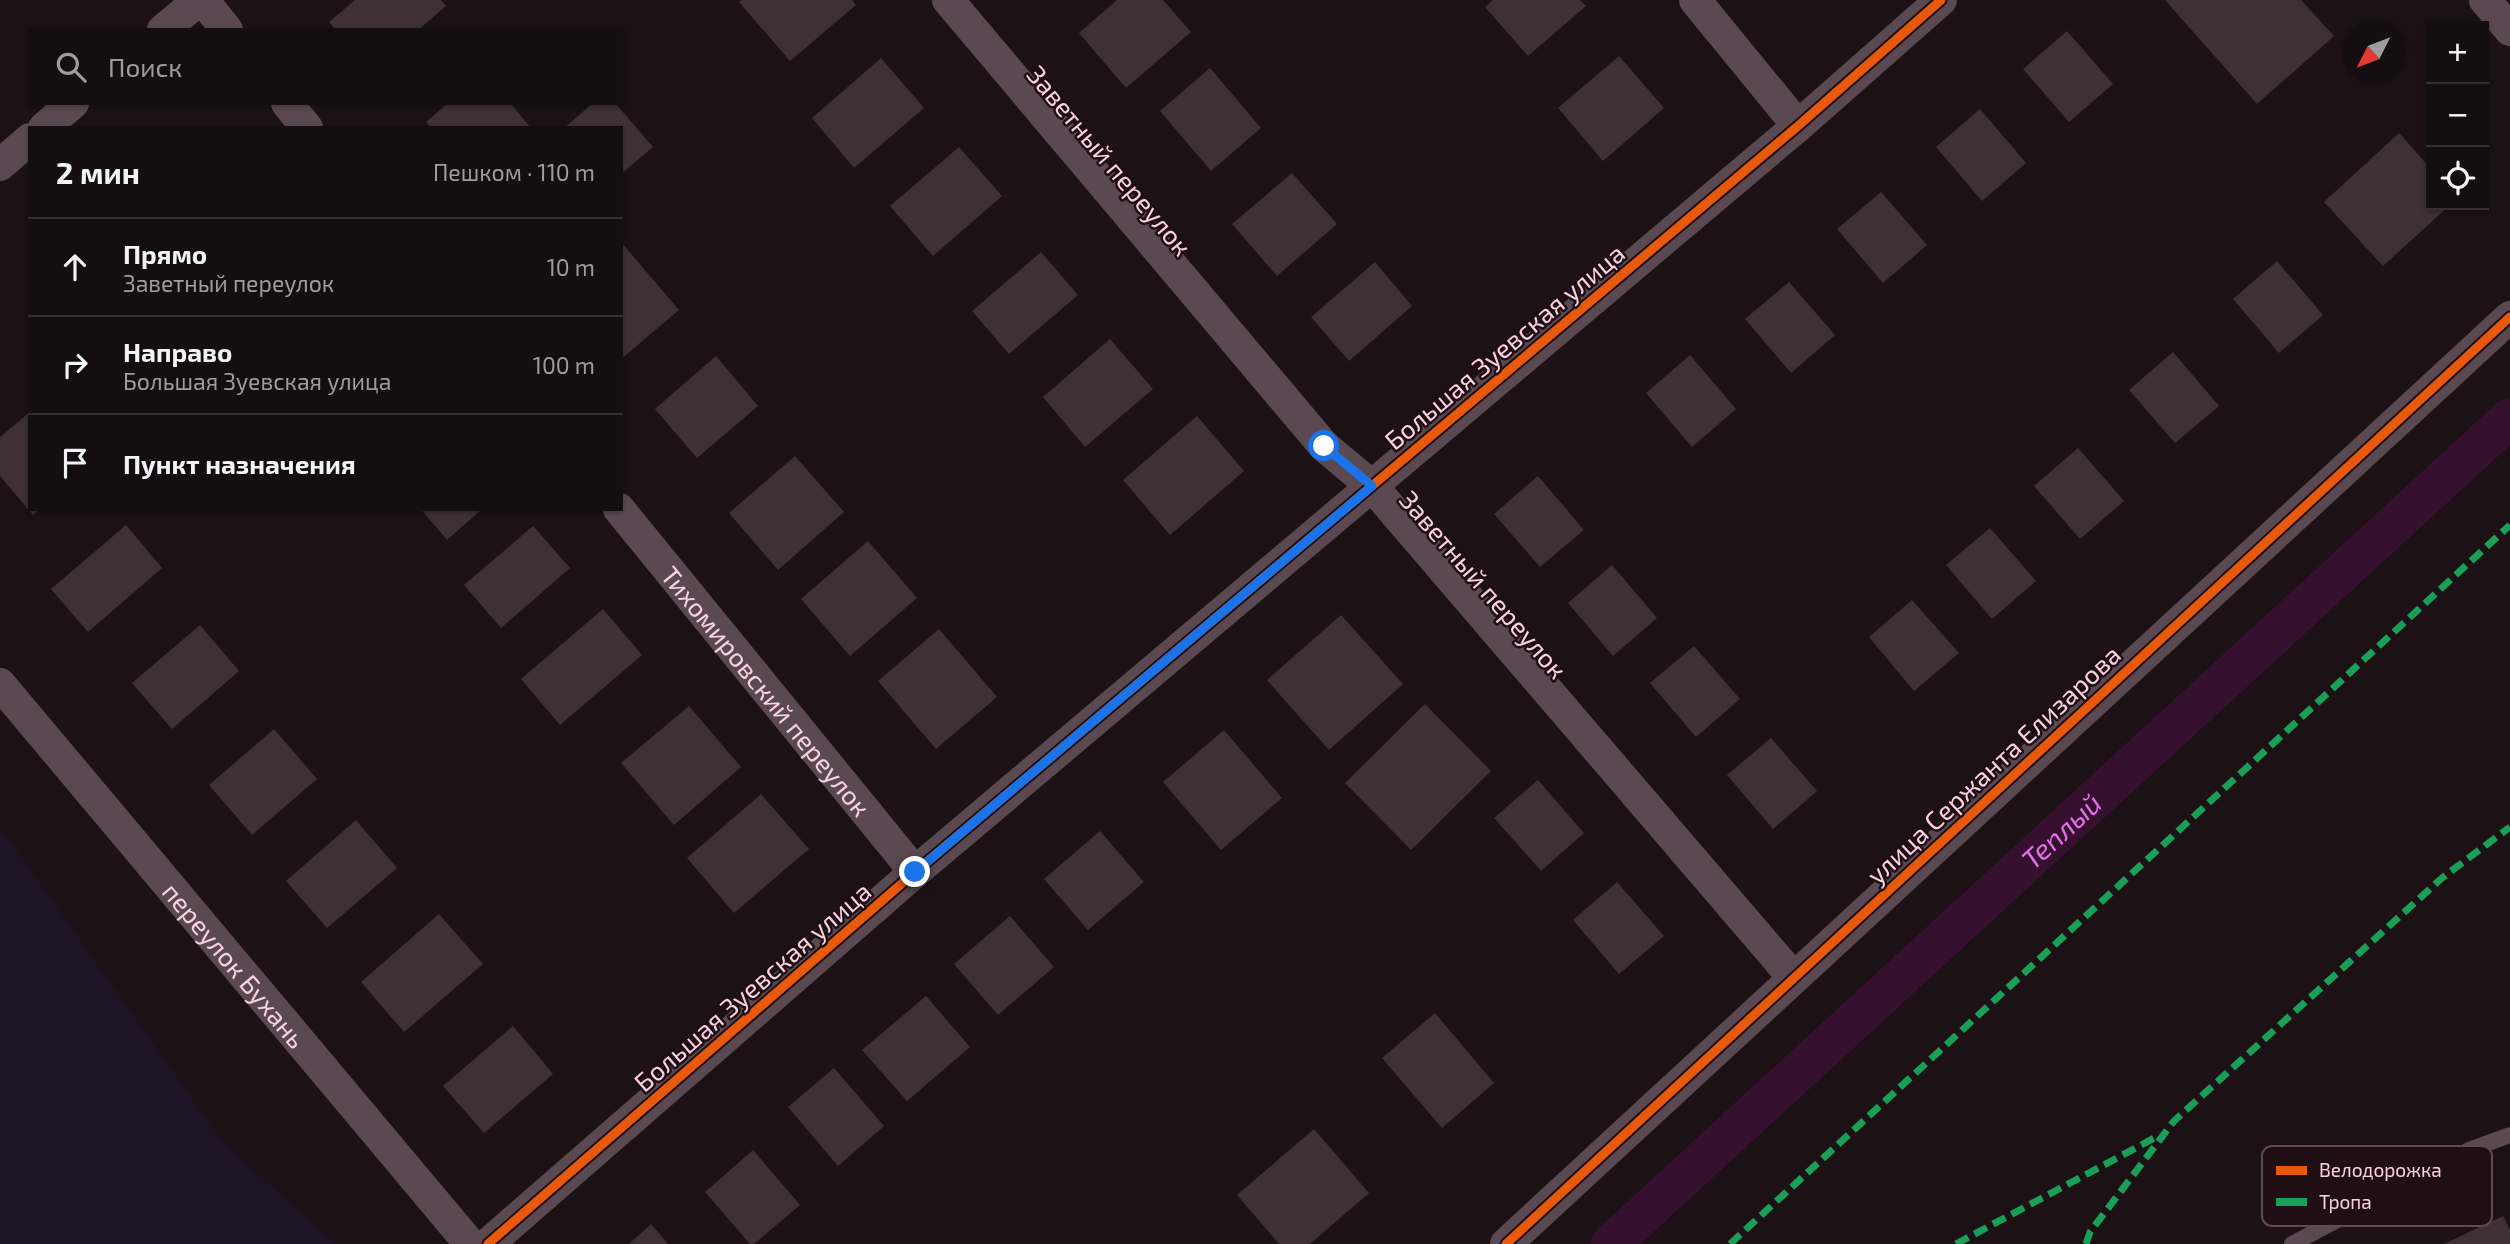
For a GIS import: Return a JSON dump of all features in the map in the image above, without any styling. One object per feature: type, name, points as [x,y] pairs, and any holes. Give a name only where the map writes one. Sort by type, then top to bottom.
[{"type":"street","points":[[166,28],[201,0],[225,28]]},
{"type":"street","name":"Заветный переулок","points":[[948,0],[1324,446],[1372,486],[1793,977]]},
{"type":"street","points":[[1695,0],[1798,126]]},
{"type":"street","name":"Большая Зуевская улица","points":[[488,1244],[915,872],[1798,126],[1941,0]]},
{"type":"street","points":[[2485,0],[2510,30]]},
{"type":"street","points":[[44,126],[70,105]]},
{"type":"street","points":[[289,105],[305,126]]},
{"type":"street","name":"улица Сержанта Елизарова","points":[[1506,1244],[2510,317]]},
{"type":"street","name":"Тихомировский переулок","points":[[621,511],[915,872]]},
{"type":"street","name":"переулок Бухань","points":[[0,684],[470,1244]]},
{"type":"lane","points":[[2480,1146],[2510,1135]]},
{"type":"lane","points":[[2292,1244],[2326,1226]]},
{"type":"shaded area","points":[[0,827],[225,1145],[336,1244],[0,1244]]},
{"type":"building","points":[[355,0],[441,0],[446,6],[420,28],[334,28],[329,22]]},
{"type":"building","points":[[852,0],[856,5],[790,61],[739,2]]},
{"type":"building","points":[[1117,0],[1163,0],[1191,32],[1126,88],[1079,33]]},
{"type":"building","points":[[1493,0],[1580,0],[1586,6],[1528,56],[1485,7]]},
{"type":"building","points":[[2165,0],[2301,0],[2334,36],[2257,104]]},
{"type":"building","points":[[2067,31],[2113,84],[2069,122],[2023,69]]},
{"type":"building","points":[[1619,56],[1664,108],[1603,161],[1558,108]]},
{"type":"building","points":[[881,58],[924,108],[854,168],[812,118]]},
{"type":"building","points":[[1210,68],[1261,128],[1211,171],[1160,111]]},
{"type":"building","points":[[446,105],[512,105],[529,126],[429,126],[426,122]]},
{"type":"building","points":[[591,105],[617,105],[653,147],[623,172],[623,126],[566,126]]},
{"type":"building","points":[[1980,109],[2026,163],[1982,201],[1936,147]]},
{"type":"building","points":[[2399,133],[2426,163],[2426,210],[2445,210],[2383,266],[2324,202]]},
{"type":"building","points":[[959,147],[1002,196],[933,256],[890,206]]},
{"type":"building","points":[[1292,173],[1337,224],[1277,276],[1232,224]]},
{"type":"building","points":[[1881,192],[1927,245],[1883,283],[1837,229]]},
{"type":"building","points":[[623,244],[679,310],[623,357]]},
{"type":"building","points":[[1041,252],[1078,295],[1009,354],[972,311]]},
{"type":"building","points":[[2277,261],[2323,315],[2279,353],[2233,299]]},
{"type":"building","points":[[1375,262],[1412,306],[1349,361],[1311,317]]},
{"type":"building","points":[[1789,282],[1835,335],[1791,373],[1745,319]]},
{"type":"building","points":[[1110,339],[1153,389],[1085,447],[1043,397]]},
{"type":"building","points":[[2173,352],[2219,406],[2175,443],[2129,390]]},
{"type":"building","points":[[1690,355],[1736,409],[1692,447],[1646,393]]},
{"type":"building","points":[[716,356],[758,406],[697,458],[655,409]]},
{"type":"building","points":[[28,414],[28,509],[0,476],[0,437]]},
{"type":"building","points":[[1197,416],[1244,471],[1170,535],[1123,480]]},
{"type":"building","points":[[2078,448],[2124,501],[2080,539],[2034,486]]},
{"type":"building","points":[[795,456],[844,512],[778,570],[729,513]]},
{"type":"building","points":[[1538,476],[1584,530],[1540,567],[1494,514]]},
{"type":"building","points":[[423,511],[480,511],[447,540]]},
{"type":"building","points":[[126,525],[162,568],[88,632],[51,589]]},
{"type":"building","points":[[533,526],[570,568],[501,628],[464,585]]},
{"type":"building","points":[[1990,528],[2036,581],[1992,619],[1946,565]]},
{"type":"building","points":[[868,541],[917,598],[850,656],[801,599]]},
{"type":"building","points":[[1612,565],[1657,618],[1613,656],[1568,603]]},
{"type":"building","points":[[1912,600],[1959,653],[1914,691],[1869,637]]},
{"type":"building","points":[[603,609],[642,655],[560,725],[521,679]]},
{"type":"building","points":[[1341,615],[1403,684],[1329,750],[1267,680]]},
{"type":"building","points":[[200,625],[239,671],[172,729],[132,683]]},
{"type":"building","points":[[939,629],[997,697],[936,749],[878,681]]},
{"type":"building","points":[[1694,646],[1740,699],[1696,737],[1650,683]]},
{"type":"building","points":[[1425,704],[1491,771],[1411,850],[1345,783]]},
{"type":"building","points":[[689,706],[741,767],[674,825],[621,763]]},
{"type":"building","points":[[274,729],[317,779],[252,835],[209,785]]},
{"type":"building","points":[[1224,730],[1282,798],[1221,850],[1163,782]]},
{"type":"building","points":[[1771,738],[1817,791],[1773,829],[1727,775]]},
{"type":"building","points":[[1538,780],[1584,833],[1541,871],[1494,818]]},
{"type":"building","points":[[761,794],[809,849],[734,913],[687,858]]},
{"type":"building","points":[[356,820],[397,868],[327,928],[286,881]]},
{"type":"building","points":[[1100,831],[1144,882],[1088,930],[1044,879]]},
{"type":"building","points":[[1617,882],[1664,936],[1619,974],[1573,920]]},
{"type":"building","points":[[439,914],[483,964],[404,1032],[361,982]]},
{"type":"building","points":[[1010,916],[1054,967],[998,1015],[954,964]]},
{"type":"building","points":[[926,996],[970,1047],[907,1101],[862,1050]]},
{"type":"building","points":[[1435,1013],[1494,1083],[1442,1128],[1382,1058]]},
{"type":"building","points":[[513,1026],[553,1074],[484,1133],[443,1086]]},
{"type":"building","points":[[834,1068],[884,1126],[838,1166],[788,1107]]},
{"type":"building","points":[[1314,1129],[1369,1193],[1310,1244],[1279,1244],[1237,1195]]},
{"type":"building","points":[[753,1150],[800,1205],[754,1244],[750,1244],[705,1192]]},
{"type":"building","points":[[2503,1216],[2510,1230],[2510,1244],[2444,1244],[2482,1226],[2492,1226],[2492,1221]]},
{"type":"building","points":[[651,1224],[668,1244],[629,1244]]},
{"type":"waterway","name":"Теплый","points":[[1611,1244],[2510,418]]},
{"type":"marked path","points":[[1730,1244],[2510,525]]},
{"type":"marked path","points":[[2086,1244],[2090,1232],[2174,1121],[2442,878],[2510,827]]},
{"type":"marked path","points":[[1956,1244],[2160,1135]]},
{"type":"cycle path","points":[[488,1244],[915,872],[1798,126],[1941,0]]},
{"type":"cycle path","points":[[1506,1244],[2510,317]]},
{"type":"route","points":[[915,872],[1372,486],[1324,446]]}]
